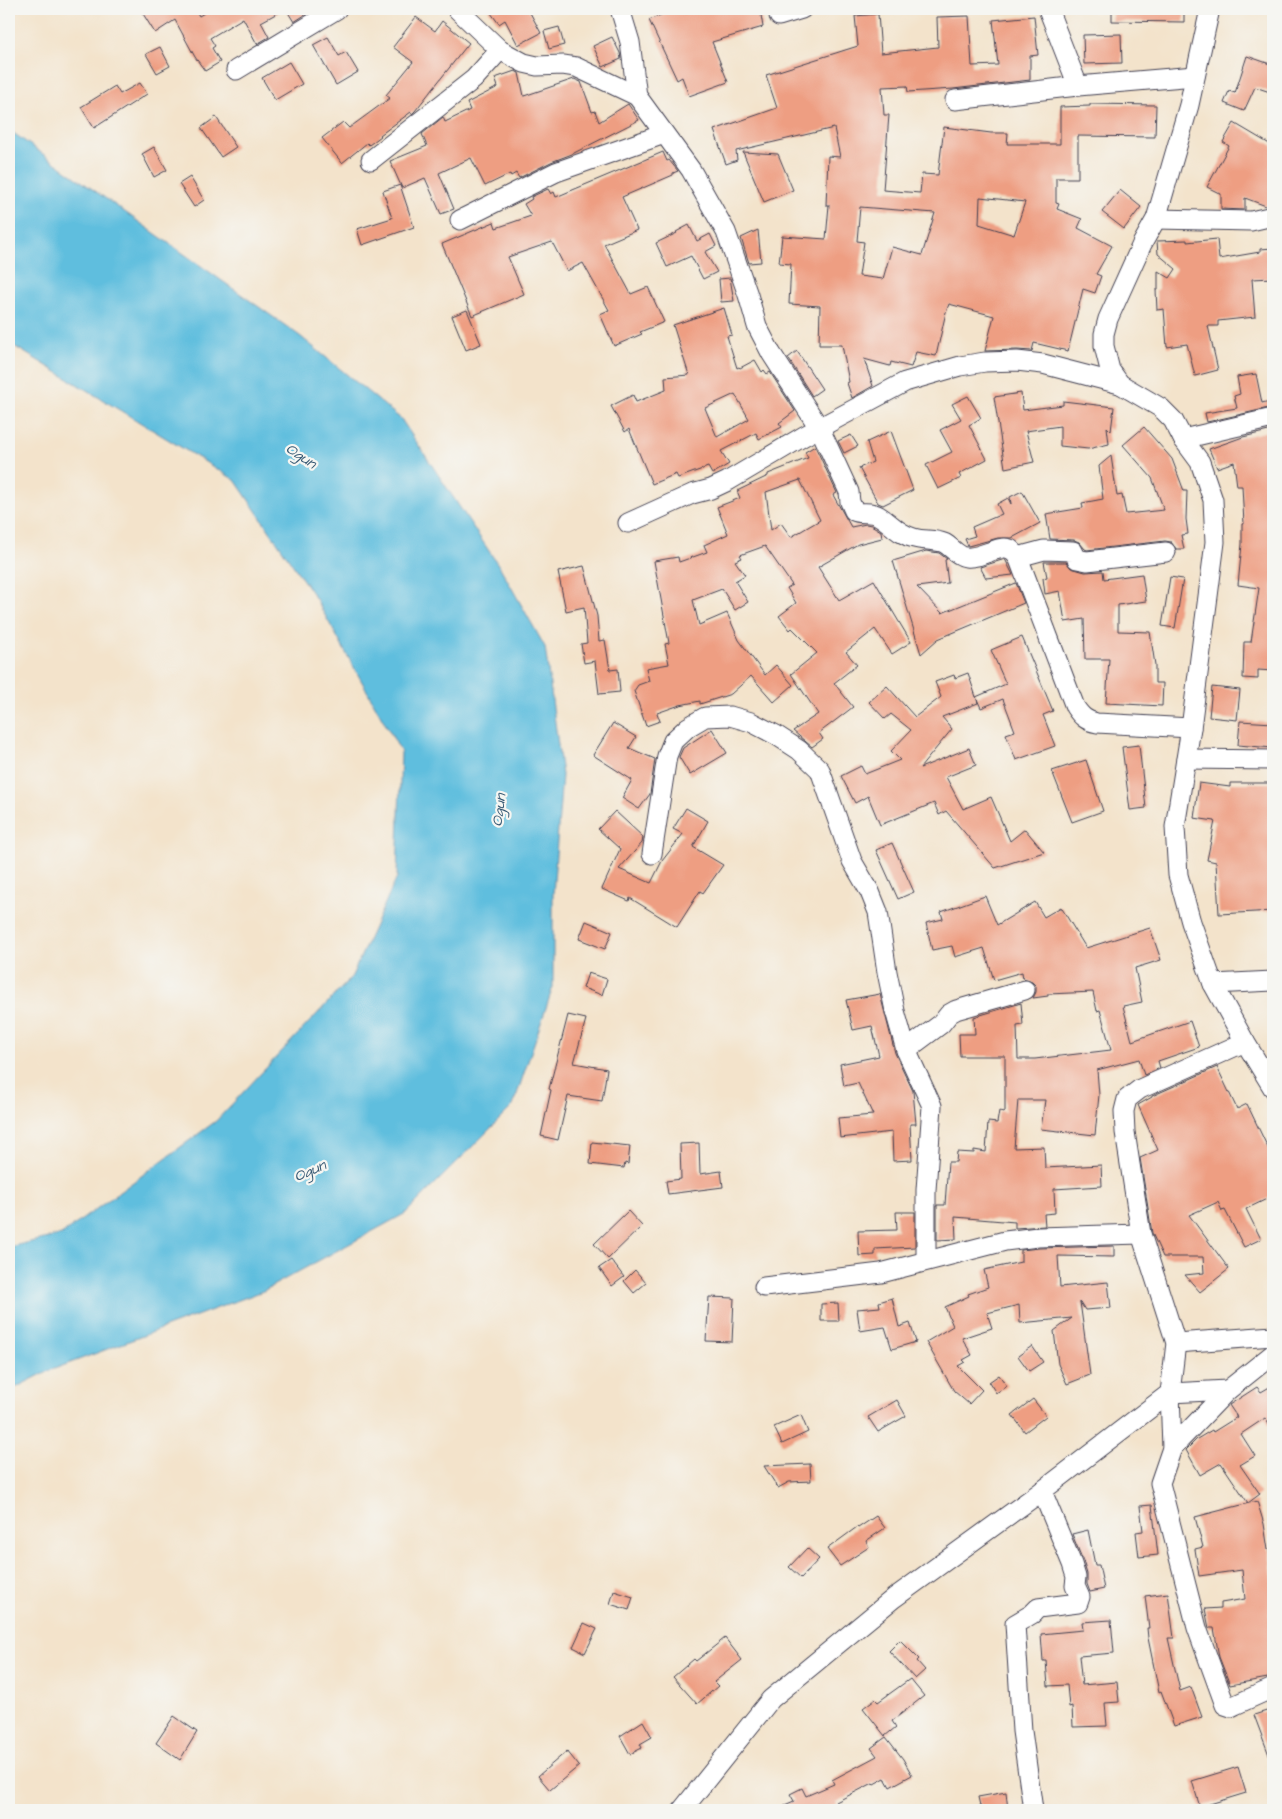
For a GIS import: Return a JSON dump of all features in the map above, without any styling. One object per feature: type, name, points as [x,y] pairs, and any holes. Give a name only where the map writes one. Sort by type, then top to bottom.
[{"type":"street","points":[[236,70],[337,9]]},
{"type":"street","points":[[457,9],[500,50],[530,65],[576,67],[637,96]]},
{"type":"street","points":[[620,9],[630,42],[637,96],[691,170],[726,232],[757,326],[771,353],[820,429],[849,492],[850,502],[854,511],[860,514],[870,512],[878,515],[908,537],[944,543],[963,557],[979,557],[1002,548],[1010,549],[1018,557],[1075,708],[1080,715],[1088,721],[1097,723],[1192,728]]},
{"type":"street","points":[[778,16],[802,9]]},
{"type":"street","points":[[1048,9],[1078,86]]},
{"type":"street","points":[[1120,384],[1110,370],[1106,359],[1104,334],[1112,311],[1142,244],[1156,218],[1189,105],[1210,9]]},
{"type":"street","points":[[371,160],[474,79],[500,50]]},
{"type":"street","points":[[955,100],[1078,86],[1195,76]]},
{"type":"street","points":[[460,220],[556,172],[664,134]]},
{"type":"street","points":[[1156,218],[1251,221],[1273,216]]},
{"type":"street","points":[[628,523],[692,494],[711,489],[728,481],[804,436],[905,382],[960,366],[985,362],[1043,364],[1120,384],[1161,408],[1173,420],[1183,439],[1200,462],[1213,500],[1215,542],[1192,728],[1175,827],[1178,875],[1191,922],[1213,984],[1273,1088]]},
{"type":"street","points":[[1183,439],[1273,418]]},
{"type":"street","points":[[1018,557],[1044,550],[1073,551],[1077,559],[1087,561],[1166,552]]},
{"type":"street","points":[[652,854],[667,756],[673,741],[688,727],[705,717],[730,716],[750,722],[799,750],[820,770],[852,861],[870,892],[878,912],[891,992],[906,1050],[932,1106],[926,1190],[926,1260]]},
{"type":"street","points":[[1186,759],[1273,760]]},
{"type":"street","points":[[1213,984],[1273,981]]},
{"type":"street","points":[[906,1050],[956,1010],[1025,990]]},
{"type":"street","points":[[1245,1042],[1140,1090],[1127,1099],[1124,1111],[1125,1132],[1141,1234],[1176,1343],[1170,1393],[1172,1448],[1160,1484],[1197,1628],[1223,1702],[1231,1707],[1273,1688]]},
{"type":"street","points":[[764,1287],[881,1273],[926,1260],[1022,1238],[1141,1234]]},
{"type":"street","points":[[1176,1343],[1273,1336]]},
{"type":"street","points":[[1172,1448],[1228,1390],[1273,1354]]},
{"type":"street","points":[[682,1810],[781,1690],[894,1598],[1042,1491],[1170,1393],[1228,1390]]},
{"type":"street","points":[[1033,1810],[1022,1731],[1015,1624],[1038,1608],[1078,1603],[1080,1597],[1075,1586],[1076,1577],[1072,1564],[1042,1491]]},
{"type":"water","name":"Ogun","points":[[9,130],[300,336],[401,419],[501,569],[545,647],[562,775],[553,894],[553,987],[513,1106],[406,1213],[263,1291],[46,1372],[9,1391],[9,1247],[61,1235],[216,1121],[351,978],[397,877],[401,752],[316,599],[235,480],[9,343]]},
{"type":"building","points":[[140,9],[195,9],[199,16],[211,9],[285,9],[261,22],[269,37],[257,44],[243,18],[210,38],[215,46],[212,48],[220,62],[205,71],[195,57],[175,20],[155,33]]},
{"type":"building","points":[[286,9],[306,9],[308,13],[294,22]]},
{"type":"building","points":[[488,9],[528,9],[541,33],[518,45],[505,20],[499,24]]},
{"type":"building","points":[[675,9],[760,9],[763,27],[712,42],[728,82],[689,96],[682,77],[677,80],[649,20]]},
{"type":"building","points":[[1112,9],[1184,9],[1184,22],[1112,21]]},
{"type":"building","points":[[878,14],[881,53],[938,47],[937,17],[969,16],[972,66],[998,65],[993,20],[1034,16],[1038,55],[1030,56],[1030,80],[908,92],[907,86],[882,87],[884,115],[889,115],[883,190],[920,193],[922,174],[938,175],[944,127],[991,133],[1008,133],[1007,144],[1060,144],[1060,107],[1090,106],[1090,104],[1156,105],[1155,137],[1078,136],[1078,178],[1056,178],[1056,203],[1059,204],[1057,209],[1082,219],[1078,228],[1112,246],[1096,274],[1101,276],[1095,293],[1083,289],[1068,351],[1034,343],[1032,351],[985,351],[994,316],[949,304],[936,356],[916,352],[911,367],[891,362],[890,366],[864,359],[873,386],[852,398],[847,383],[849,382],[842,345],[819,345],[820,306],[789,304],[791,264],[779,263],[782,236],[826,239],[829,205],[826,205],[828,156],[840,157],[834,128],[736,151],[737,160],[726,164],[714,130],[777,108],[766,75],[858,46],[855,16]],"holes":[[[980,197],[1025,202],[1014,235],[979,224]],[[860,207],[935,213],[922,255],[892,247],[883,279],[859,276],[864,242],[857,241]]]},
{"type":"building","points":[[416,17],[435,31],[442,21],[469,43],[412,114],[411,112],[369,145],[367,143],[342,163],[322,138],[343,122],[349,128],[390,98],[386,95],[413,62],[393,47]]},
{"type":"building","points":[[559,27],[564,45],[549,49],[544,31]]},
{"type":"building","points":[[1121,34],[1122,63],[1084,64],[1083,35]]},
{"type":"building","points":[[328,37],[339,56],[346,52],[358,72],[336,85],[313,45]]},
{"type":"building","points":[[612,37],[621,59],[603,67],[593,46]]},
{"type":"building","points":[[160,47],[170,66],[157,73],[146,54]]},
{"type":"building","points":[[1247,56],[1273,65],[1273,93],[1255,87],[1244,111],[1224,103],[1229,91],[1235,93]]},
{"type":"building","points":[[289,62],[302,84],[275,100],[262,78]]},
{"type":"building","points":[[515,71],[519,73],[524,96],[574,79],[581,82],[592,112],[595,111],[599,122],[628,104],[639,120],[519,178],[516,173],[511,176],[510,174],[485,186],[471,158],[439,173],[454,209],[441,214],[425,178],[402,188],[390,161],[427,146],[422,134],[443,117],[445,122],[470,110],[467,103],[498,87],[495,78]]},
{"type":"building","points":[[140,83],[147,94],[94,128],[81,107],[115,86],[120,94]]},
{"type":"building","points":[[216,117],[236,147],[221,157],[201,128]]},
{"type":"building","points":[[1234,123],[1273,146],[1273,205],[1266,206],[1245,198],[1245,210],[1221,209],[1221,194],[1207,187],[1229,146],[1223,142]]},
{"type":"building","points":[[154,147],[167,170],[154,177],[142,154]]},
{"type":"building","points":[[663,152],[667,161],[669,160],[678,171],[673,173],[673,175],[622,197],[637,230],[604,244],[631,294],[648,287],[664,322],[614,346],[600,314],[609,310],[583,263],[567,271],[552,242],[508,257],[524,294],[472,316],[442,244],[494,222],[496,228],[531,216],[524,204],[532,199],[531,197],[548,189],[551,194],[554,192],[556,197]]},
{"type":"building","points":[[743,152],[778,154],[793,190],[764,202]]},
{"type":"building","points":[[190,177],[204,200],[194,207],[179,184]]},
{"type":"building","points":[[400,185],[414,227],[362,245],[357,229],[392,218],[383,191]]},
{"type":"building","points":[[1120,190],[1141,207],[1124,229],[1102,212]]},
{"type":"building","points":[[689,225],[697,241],[710,234],[716,246],[705,252],[717,272],[703,279],[691,256],[667,267],[656,243]]},
{"type":"building","points":[[758,230],[761,262],[749,263],[741,238]]},
{"type":"building","points":[[1217,239],[1219,259],[1260,252],[1260,249],[1273,248],[1273,278],[1252,279],[1255,317],[1218,321],[1218,326],[1208,326],[1218,370],[1195,376],[1187,344],[1167,347],[1164,309],[1157,310],[1156,290],[1158,290],[1158,271],[1170,278],[1176,269],[1158,254],[1157,241],[1187,240],[1187,242]]},
{"type":"building","points":[[730,278],[734,301],[721,302],[719,279]]},
{"type":"building","points":[[724,308],[732,335],[727,336],[737,368],[755,360],[762,372],[764,370],[767,374],[770,372],[795,411],[779,423],[782,427],[759,439],[756,433],[721,451],[729,464],[712,474],[708,467],[678,478],[676,474],[652,484],[629,429],[625,432],[611,406],[633,395],[636,402],[666,390],[665,377],[689,375],[673,325]],"holes":[[[735,394],[749,419],[717,437],[705,408]]]},
{"type":"building","points":[[467,310],[481,344],[466,350],[452,316]]},
{"type":"building","points":[[797,351],[822,389],[812,396],[788,358]]},
{"type":"building","points":[[1256,374],[1262,403],[1273,400],[1273,407],[1207,422],[1205,413],[1237,408],[1234,396],[1240,394],[1237,377]]},
{"type":"building","points":[[1021,393],[1023,410],[1063,405],[1063,401],[1114,407],[1111,431],[1107,427],[1109,444],[1088,449],[1060,446],[1060,426],[1026,431],[1034,462],[1005,468],[994,397]]},
{"type":"building","points":[[968,396],[981,418],[969,425],[987,459],[959,474],[961,478],[938,489],[926,465],[952,452],[940,430],[961,419],[952,404]]},
{"type":"building","points":[[1144,427],[1172,459],[1184,491],[1187,491],[1186,519],[1188,534],[1181,535],[1184,549],[1176,549],[1171,542],[1165,541],[1087,550],[1074,540],[1050,539],[1046,514],[1083,508],[1082,503],[1103,499],[1099,466],[1111,456],[1117,496],[1122,495],[1126,514],[1164,510],[1152,478],[1123,445]]},
{"type":"building","points":[[1273,430],[1273,671],[1258,670],[1258,679],[1243,678],[1244,642],[1251,642],[1259,588],[1238,585],[1242,524],[1244,524],[1242,486],[1237,486],[1234,462],[1217,468],[1209,449],[1243,437]]},
{"type":"building","points":[[891,431],[913,490],[883,505],[878,503],[859,468],[873,462],[867,442]]},
{"type":"building","points":[[851,435],[858,446],[844,453],[838,441]]},
{"type":"building","points":[[815,446],[837,493],[833,495],[851,527],[871,525],[881,531],[882,538],[858,544],[818,567],[839,600],[874,580],[911,642],[892,654],[875,629],[846,652],[857,665],[834,683],[853,707],[819,733],[823,739],[812,747],[793,731],[818,714],[791,674],[817,653],[792,628],[790,630],[779,616],[796,603],[787,588],[792,585],[765,546],[740,555],[742,558],[735,561],[745,575],[735,581],[748,602],[735,610],[722,589],[693,600],[699,625],[727,613],[739,640],[765,675],[776,665],[793,685],[774,702],[751,676],[731,694],[700,704],[700,701],[680,705],[657,713],[660,721],[646,726],[634,691],[638,685],[649,681],[646,668],[669,664],[665,644],[669,643],[654,561],[678,557],[679,562],[707,552],[704,545],[728,534],[717,507],[740,498],[737,491],[768,476],[768,474],[808,458],[805,452]],"holes":[[[800,480],[820,520],[791,537],[781,523],[771,530],[766,492]]]},
{"type":"building","points":[[1022,491],[1040,523],[1012,538],[998,538],[968,546],[965,539],[975,536],[972,527],[1002,514],[997,504],[1008,498],[1011,504],[1010,497]]},
{"type":"building","points":[[926,551],[939,553],[947,559],[945,560],[948,583],[917,587],[942,613],[1016,583],[1024,603],[938,639],[921,654],[893,561]]},
{"type":"building","points":[[1005,559],[1013,575],[986,578],[980,567]]},
{"type":"building","points":[[1044,562],[1066,562],[1071,568],[1085,572],[1103,571],[1104,579],[1142,574],[1146,601],[1118,605],[1118,631],[1150,632],[1155,665],[1155,683],[1163,683],[1162,706],[1106,703],[1109,659],[1085,659],[1084,619],[1065,622],[1060,591],[1045,594],[1043,578],[1047,577]]},
{"type":"building","points":[[584,566],[597,616],[599,641],[605,640],[610,670],[618,669],[620,692],[599,694],[595,661],[584,663],[581,644],[587,643],[584,607],[566,611],[558,572]]},
{"type":"building","points":[[1170,577],[1183,579],[1175,628],[1162,626]]},
{"type":"building","points":[[1022,637],[1053,711],[1043,715],[1055,746],[1016,760],[1006,734],[1015,731],[1003,699],[981,708],[976,697],[1006,684],[991,650]]},
{"type":"building","points":[[968,673],[978,703],[942,717],[952,729],[920,768],[969,748],[976,765],[946,777],[963,809],[991,797],[1010,841],[1025,829],[1044,852],[995,868],[946,811],[939,815],[934,803],[880,825],[868,796],[855,803],[841,776],[861,766],[865,774],[900,760],[891,751],[911,730],[891,714],[885,719],[869,702],[887,686],[915,717],[941,697],[935,682],[954,675],[955,678]]},
{"type":"building","points":[[1212,687],[1240,690],[1237,720],[1209,717]]},
{"type":"building","points":[[1240,721],[1273,723],[1273,748],[1238,745]]},
{"type":"building","points":[[613,723],[636,737],[629,748],[655,759],[650,794],[639,809],[622,798],[632,780],[593,755]]},
{"type":"building","points":[[712,729],[727,753],[690,775],[679,757],[683,748]]},
{"type":"building","points":[[1139,745],[1146,808],[1130,810],[1122,747]]},
{"type":"building","points":[[1086,760],[1103,811],[1072,822],[1052,771]]},
{"type":"building","points":[[1199,783],[1230,787],[1230,783],[1272,783],[1273,911],[1219,914],[1216,862],[1207,860],[1215,821],[1194,818]]},
{"type":"building","points":[[686,808],[708,821],[693,847],[723,865],[703,893],[700,891],[677,927],[630,898],[629,901],[602,889],[620,849],[598,829],[615,811],[643,837],[642,843],[619,869],[651,883],[662,861],[683,834],[673,829]]},
{"type":"building","points":[[892,843],[914,892],[898,899],[876,850]]},
{"type":"building","points":[[985,896],[997,925],[1035,902],[1044,917],[1061,907],[1086,948],[1150,928],[1161,960],[1135,968],[1142,1002],[1123,1006],[1132,1041],[1190,1021],[1199,1047],[1158,1061],[1160,1068],[1144,1075],[1139,1059],[1097,1070],[1099,1095],[1095,1135],[1041,1129],[1045,1100],[1018,1100],[1014,1148],[1044,1147],[1045,1168],[1101,1165],[1102,1186],[1054,1189],[1055,1213],[1044,1214],[1045,1226],[1015,1228],[1015,1222],[955,1217],[956,1239],[937,1240],[937,1205],[945,1205],[948,1162],[956,1162],[957,1152],[974,1153],[974,1150],[986,1152],[988,1122],[997,1123],[999,1111],[1005,1112],[1005,1056],[960,1056],[959,1034],[975,1034],[974,1017],[1021,1003],[1023,1025],[1017,1026],[1018,1059],[1035,1059],[1111,1050],[1100,1010],[1097,1011],[1093,992],[1048,994],[1048,996],[1033,998],[1036,986],[1032,982],[1023,979],[1022,972],[994,980],[984,948],[955,957],[952,946],[932,950],[926,923],[943,919],[941,912]]},
{"type":"building","points":[[586,921],[612,932],[605,949],[579,939]]},
{"type":"building","points":[[588,973],[607,979],[602,995],[583,988]]},
{"type":"building","points":[[880,994],[895,1053],[913,1091],[916,1124],[910,1124],[912,1160],[893,1161],[892,1132],[840,1138],[838,1118],[873,1115],[858,1083],[844,1086],[840,1064],[879,1056],[872,1026],[853,1030],[846,1000]]},
{"type":"building","points":[[568,1015],[586,1019],[574,1063],[607,1069],[602,1101],[568,1096],[558,1140],[541,1136],[551,1090],[549,1089]]},
{"type":"building","points":[[1217,1067],[1237,1109],[1247,1104],[1269,1150],[1273,1148],[1273,1196],[1246,1209],[1261,1239],[1244,1247],[1225,1210],[1222,1211],[1218,1202],[1189,1215],[1229,1269],[1200,1292],[1185,1275],[1204,1273],[1203,1257],[1163,1257],[1152,1233],[1140,1158],[1158,1150],[1138,1105],[1152,1096]]},
{"type":"building","points":[[592,1142],[630,1146],[628,1164],[625,1163],[624,1168],[590,1164]]},
{"type":"building","points":[[699,1143],[700,1174],[721,1171],[723,1187],[668,1194],[666,1181],[681,1179],[680,1144]]},
{"type":"building","points":[[628,1211],[642,1226],[608,1259],[594,1244]]},
{"type":"building","points":[[896,1212],[915,1212],[915,1247],[875,1249],[875,1255],[859,1256],[858,1231],[897,1230]]},
{"type":"building","points":[[1114,1246],[1114,1257],[1058,1256],[1060,1287],[1108,1282],[1111,1308],[1085,1310],[1080,1302],[1090,1375],[1067,1384],[1058,1364],[1054,1331],[1072,1318],[1020,1323],[1019,1305],[987,1313],[992,1328],[962,1338],[972,1355],[963,1360],[965,1362],[958,1366],[982,1390],[969,1404],[954,1391],[926,1342],[953,1326],[945,1307],[969,1296],[968,1294],[988,1287],[984,1270],[1021,1262],[1021,1250]]},
{"type":"building","points":[[611,1260],[624,1277],[612,1286],[599,1268]]},
{"type":"building","points":[[635,1270],[646,1283],[634,1293],[624,1281]]},
{"type":"building","points":[[709,1297],[734,1298],[732,1342],[706,1341]]},
{"type":"building","points":[[892,1298],[899,1327],[910,1323],[916,1342],[892,1349],[885,1327],[860,1331],[857,1309],[880,1307],[879,1302]]},
{"type":"building","points":[[838,1303],[839,1321],[821,1321],[821,1304]]},
{"type":"building","points":[[1032,1346],[1043,1362],[1029,1371],[1018,1356]]},
{"type":"building","points":[[999,1375],[1007,1386],[996,1393],[989,1382]]},
{"type":"building","points":[[1273,1385],[1273,1431],[1265,1418],[1241,1434],[1255,1456],[1240,1465],[1260,1494],[1248,1503],[1221,1463],[1200,1475],[1186,1450],[1197,1439],[1212,1430],[1213,1432],[1237,1417],[1229,1405],[1257,1387],[1261,1392]]},
{"type":"building","points":[[1033,1399],[1046,1416],[1025,1432],[1012,1415]]},
{"type":"building","points":[[897,1400],[906,1416],[878,1432],[868,1417]]},
{"type":"building","points":[[801,1415],[808,1432],[782,1444],[774,1427]]},
{"type":"building","points":[[810,1464],[811,1481],[789,1482],[778,1488],[764,1466]]},
{"type":"building","points":[[1257,1501],[1269,1550],[1273,1585],[1273,1613],[1270,1614],[1273,1643],[1273,1677],[1230,1685],[1219,1657],[1214,1628],[1209,1628],[1205,1609],[1221,1608],[1221,1603],[1245,1599],[1242,1570],[1199,1576],[1195,1549],[1203,1547],[1195,1517]]},
{"type":"building","points":[[1152,1505],[1158,1555],[1139,1557],[1136,1532],[1143,1531],[1140,1506]]},
{"type":"building","points":[[876,1516],[885,1528],[866,1541],[869,1547],[840,1566],[827,1549]]},
{"type":"building","points":[[1088,1530],[1095,1565],[1099,1565],[1104,1589],[1090,1592],[1083,1561],[1072,1534]]},
{"type":"building","points":[[807,1548],[819,1559],[801,1578],[789,1567]]},
{"type":"building","points":[[614,1591],[633,1597],[629,1610],[610,1604]]},
{"type":"building","points":[[1168,1593],[1174,1638],[1168,1638],[1180,1691],[1191,1687],[1202,1717],[1174,1726],[1161,1691],[1159,1692],[1148,1638],[1147,1628],[1149,1628],[1145,1596]]},
{"type":"building","points":[[1111,1620],[1114,1653],[1079,1656],[1082,1685],[1117,1682],[1119,1702],[1105,1703],[1107,1726],[1073,1727],[1072,1706],[1069,1707],[1067,1685],[1048,1686],[1046,1661],[1043,1661],[1041,1634],[1083,1630],[1082,1622]]},
{"type":"building","points":[[584,1623],[597,1629],[585,1653],[573,1647]]},
{"type":"building","points":[[725,1638],[742,1660],[714,1682],[718,1686],[697,1704],[673,1677],[694,1659],[696,1661]]},
{"type":"building","points":[[900,1640],[919,1659],[917,1661],[925,1670],[915,1679],[889,1651]]},
{"type":"building","points":[[910,1679],[924,1696],[892,1721],[896,1727],[885,1736],[863,1708],[875,1699],[878,1702]]},
{"type":"building","points":[[1273,1709],[1273,1762],[1272,1763],[1254,1715]]},
{"type":"building","points":[[174,1716],[197,1732],[180,1760],[156,1743]]},
{"type":"building","points":[[643,1721],[652,1737],[640,1744],[642,1748],[630,1754],[620,1736]]},
{"type":"building","points":[[886,1737],[903,1759],[912,1775],[890,1787],[885,1778],[836,1802],[837,1805],[824,1810],[773,1810],[794,1801],[790,1794],[802,1788],[806,1796],[834,1784],[832,1780],[877,1756],[871,1748]]},
{"type":"building","points":[[567,1751],[579,1766],[550,1790],[538,1776]]},
{"type":"building","points":[[1238,1767],[1246,1793],[1200,1807],[1192,1781]]},
{"type":"building","points":[[1006,1792],[1008,1810],[981,1810],[978,1797]]}]
